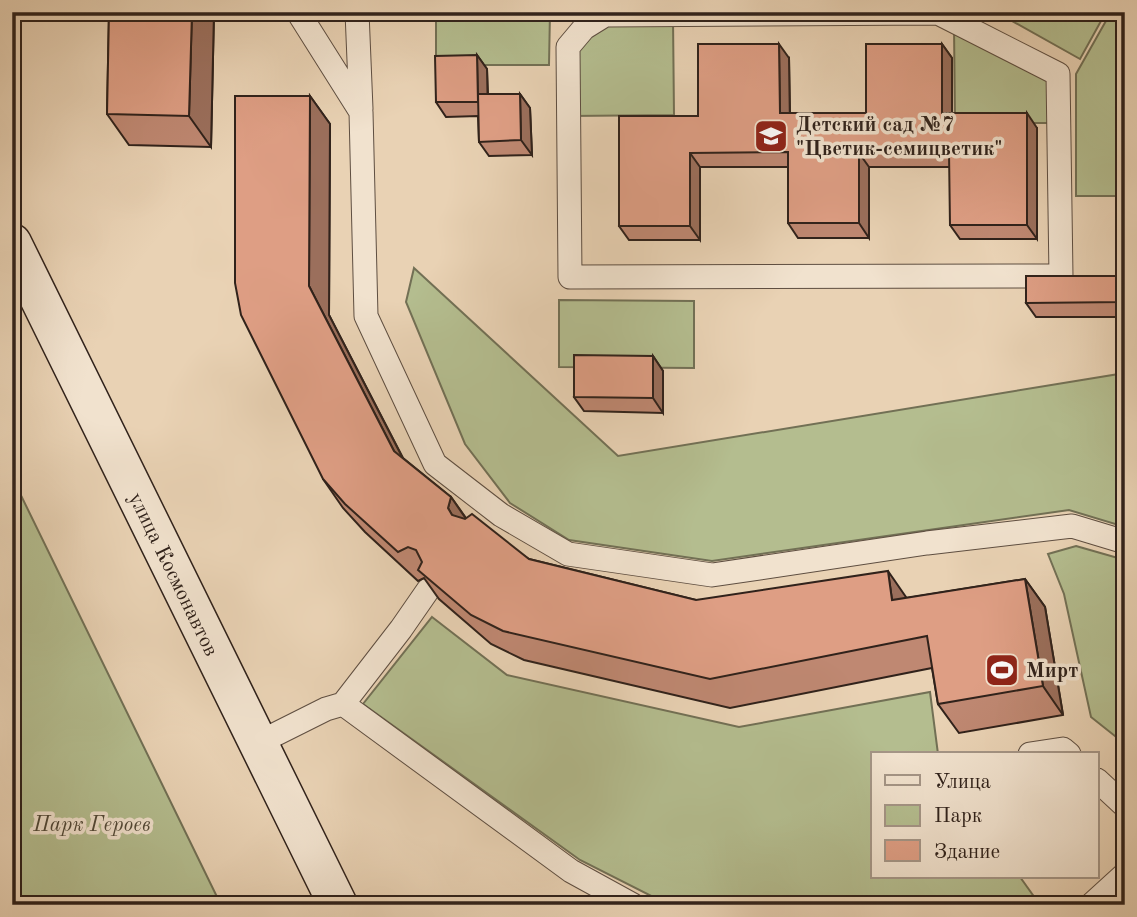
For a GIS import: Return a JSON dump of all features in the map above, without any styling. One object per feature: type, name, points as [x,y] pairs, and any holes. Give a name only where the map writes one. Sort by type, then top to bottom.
[{"type":"street","name":"улица Космонавтов","points":[[12,243],[338,905]]},
{"type":"lane","points":[[298,12],[361,112]]},
{"type":"lane","points":[[357,12],[366,316],[435,464],[501,515],[568,554],[712,575],[927,543],[1072,526],[1125,542]]},
{"type":"lane","points":[[1061,276],[1058,75],[938,13],[605,15],[584,28],[568,47],[570,277],[1086,276]]},
{"type":"lane","points":[[482,534],[501,515]]},
{"type":"lane","points":[[258,743],[326,709],[344,704],[428,590]]},
{"type":"lane","points":[[344,704],[570,871],[633,905]]},
{"type":"lane","points":[[1043,752],[1063,749],[1067,752]]},
{"type":"lane","points":[[1098,781],[1125,806]]},
{"type":"lane","points":[[1091,905],[1125,874]]},
{"type":"green space","points":[[436,12],[550,12],[549,65],[436,65]]},
{"type":"green space","points":[[996,12],[1106,12],[1080,59]]},
{"type":"green space","points":[[1111,12],[1125,12],[1125,196],[1076,196],[1076,74]]},
{"type":"green space","points":[[607,19],[673,19],[674,115],[571,116],[571,49]]},
{"type":"green space","points":[[954,26],[1054,77],[1054,123],[955,123]]},
{"type":"green space","points":[[414,268],[618,456],[1125,373],[1125,527],[1069,510],[712,561],[569,540],[510,503],[465,444],[406,302]]},
{"type":"green space","points":[[559,300],[694,301],[694,368],[559,367]]},
{"type":"green space","name":"Парк Героев","points":[[12,477],[221,905],[12,905]]},
{"type":"green space","points":[[1076,546],[1125,560],[1125,744],[1091,717],[1064,594],[1048,554]]},
{"type":"green space","points":[[432,617],[507,675],[739,727],[930,692],[938,752],[871,752],[871,878],[1021,878],[1040,905],[669,905],[580,860],[363,704]]},
{"type":"building","points":[[109,12],[192,12],[189,116],[107,114]]},
{"type":"building","points":[[698,44],[779,44],[780,113],[866,113],[866,44],[942,44],[942,113],[1027,113],[1027,225],[950,225],[949,152],[859,153],[859,223],[788,223],[788,152],[690,153],[690,226],[619,226],[619,116],[698,116]]},
{"type":"building","points":[[477,55],[478,102],[436,102],[435,56]]},
{"type":"building","points":[[478,94],[520,94],[521,140],[479,142]]},
{"type":"building","points":[[235,96],[310,96],[309,286],[394,451],[451,497],[448,508],[452,515],[465,519],[472,514],[529,559],[696,600],[888,571],[892,600],[1025,579],[1043,686],[938,704],[927,636],[710,679],[503,631],[471,615],[418,570],[422,562],[416,550],[408,547],[398,552],[345,504],[323,479],[241,315],[235,283]]},
{"type":"building","points":[[1125,270],[1125,302],[1026,303],[1026,276],[1115,276]]},
{"type":"building","points":[[574,355],[653,356],[653,398],[574,397]]},
{"type":"building","points":[[1125,895],[1125,905],[1115,905]]},
{"type":"building","points":[[566,897],[581,905],[562,905]]},
{"type":"place","name":"Детский сад №7 \"Цветик-семицветик\"","points":[[771,136]]},
{"type":"place","name":"Мирт","points":[[1002,670]]}]
